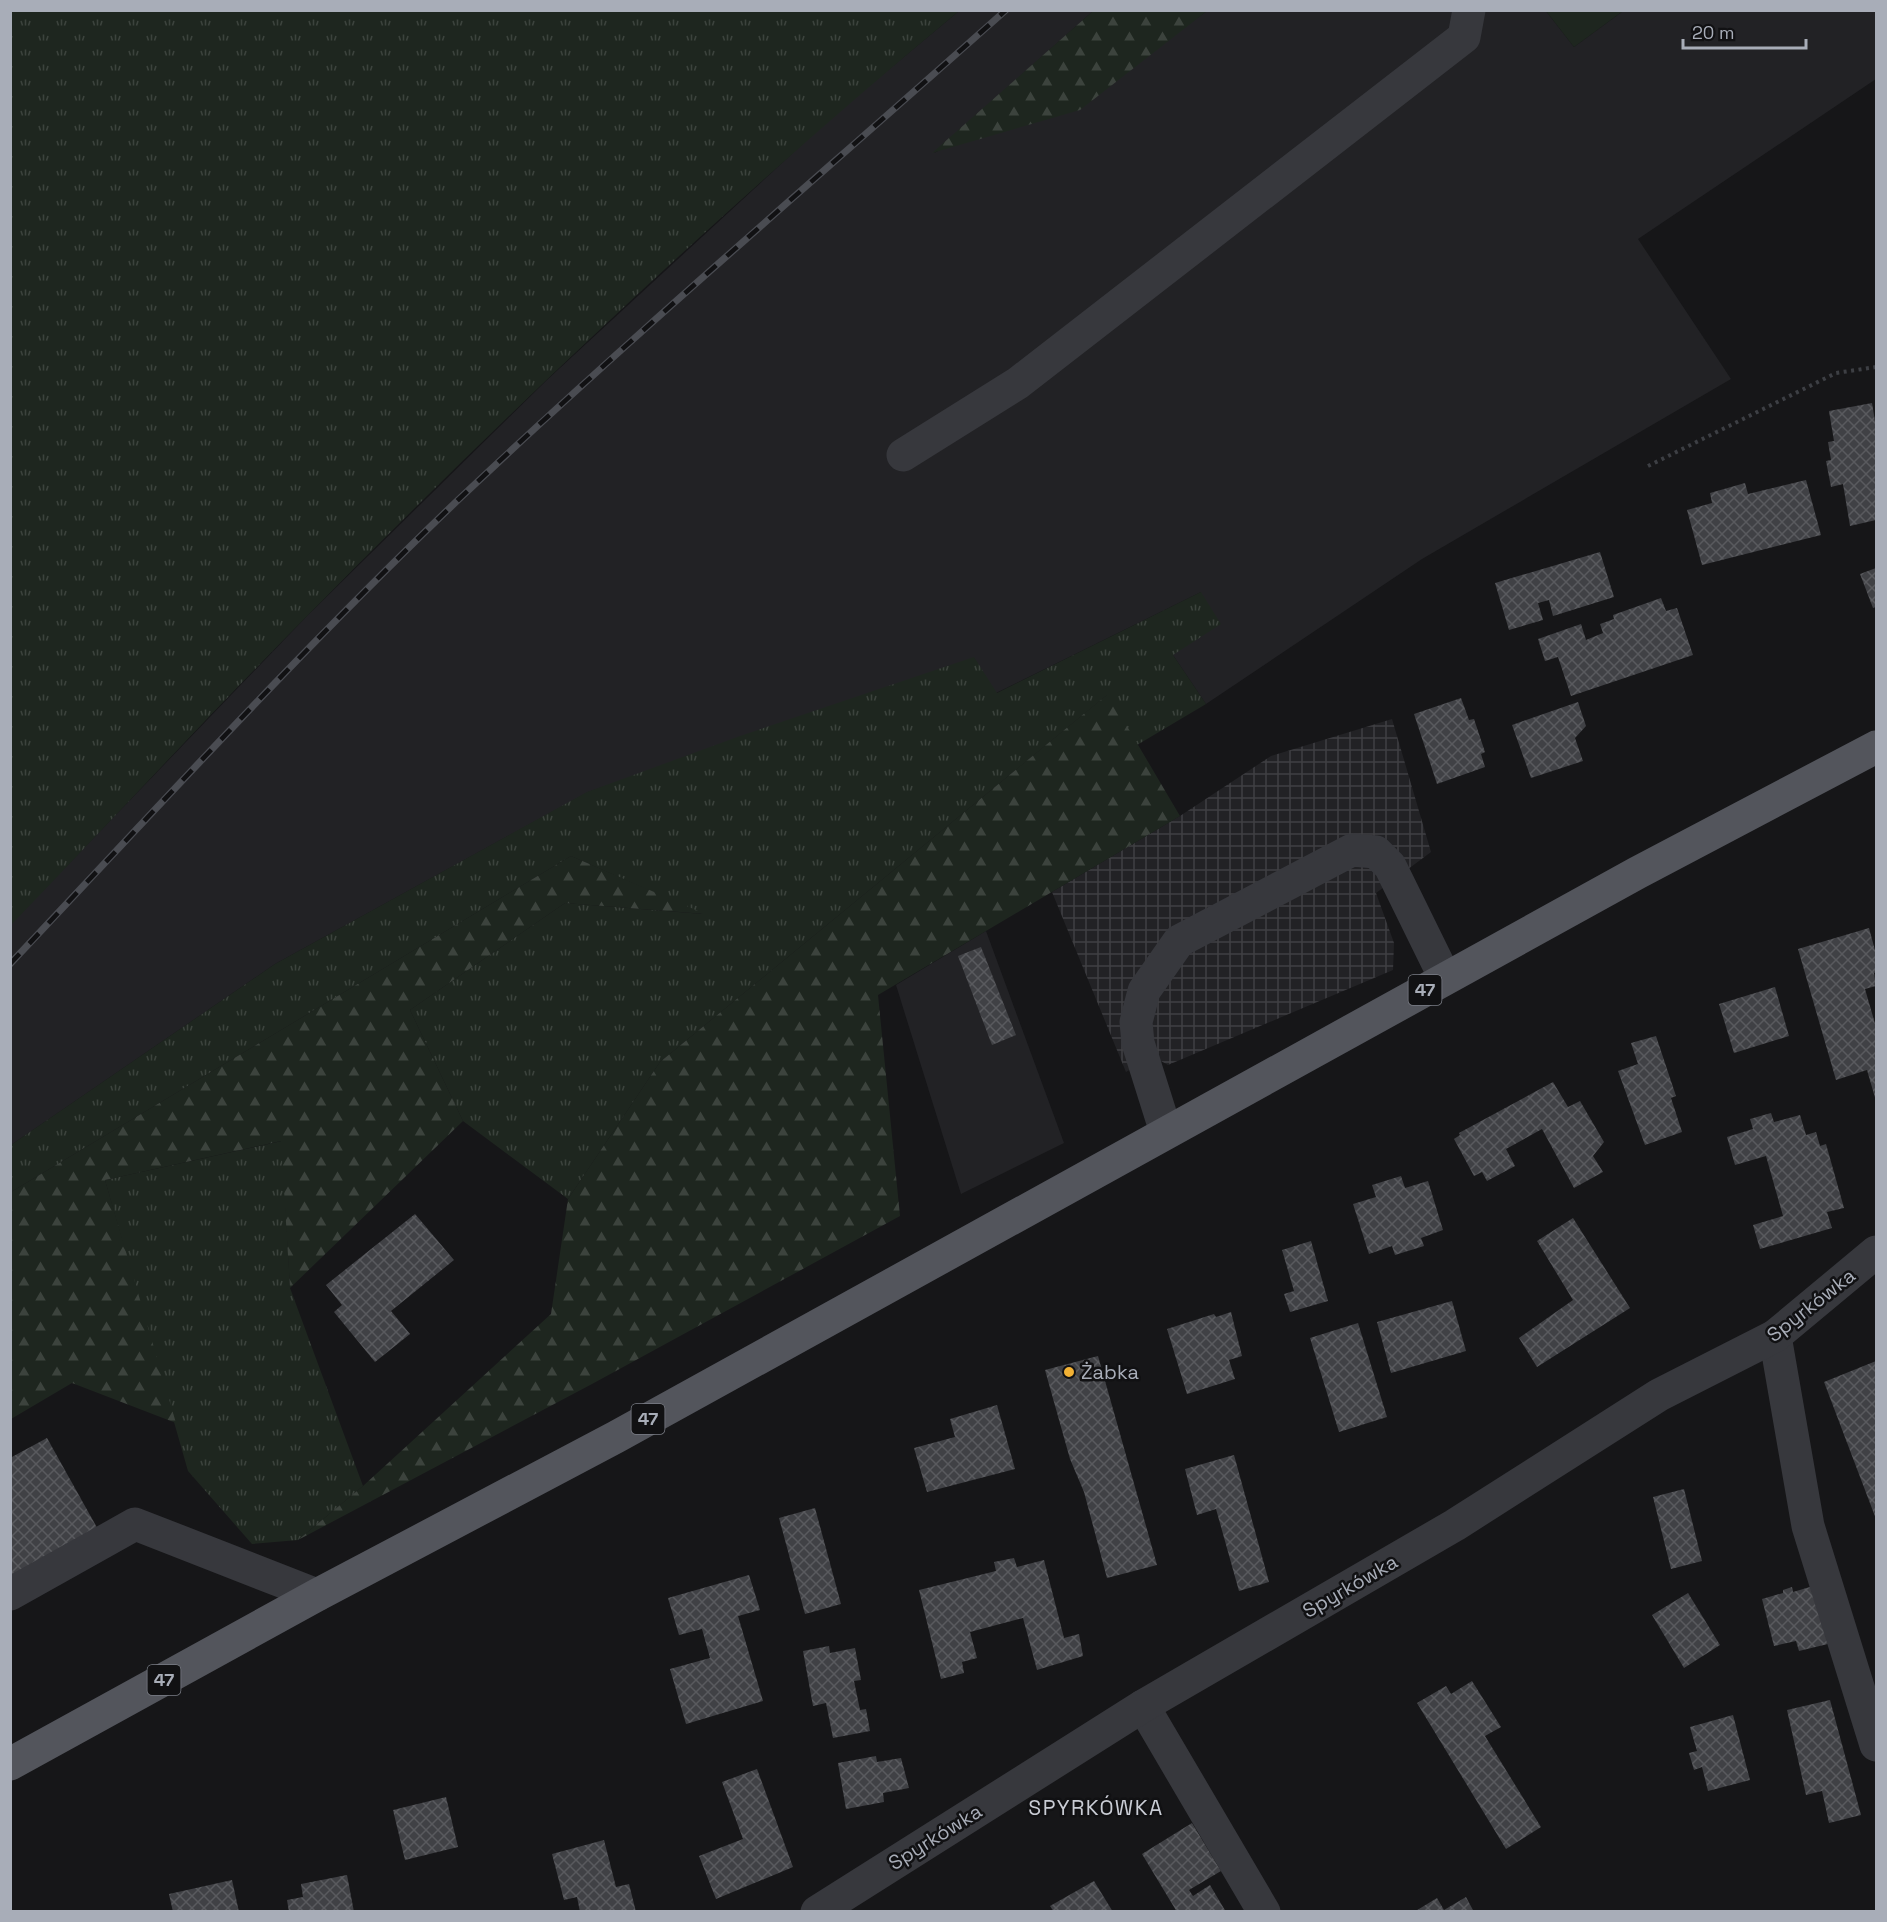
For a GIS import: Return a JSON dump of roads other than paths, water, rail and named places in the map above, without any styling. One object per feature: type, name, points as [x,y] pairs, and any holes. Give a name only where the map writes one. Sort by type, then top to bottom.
[{"type":"main road","name":"47","points":[[10,1764],[317,1595],[616,1437],[1445,978],[1876,747]]},
{"type":"street","points":[[903,455],[1018,383],[1464,37],[1469,10]]},
{"type":"street","points":[[1166,1132],[1138,1043],[1136,1022],[1144,990],[1179,940],[1352,850],[1376,852],[1390,866],[1445,978]]},
{"type":"street","name":"Spyrkówka","points":[[817,1911],[1143,1706],[1455,1525],[1659,1395],[1775,1336],[1876,1252]]},
{"type":"street","points":[[1775,1336],[1808,1526],[1876,1745]]},
{"type":"street","points":[[10,1594],[135,1524],[317,1595]]},
{"type":"street","points":[[1143,1706],[1264,1911]]},
{"type":"railway","points":[[10,964],[287,670],[458,500],[661,314],[1006,10]]},
{"type":"place","name":"Żabka","points":[[1069,1372]]},
{"type":"district","name":"SPYRKÓWKA","points":[[1096,1808]]}]
